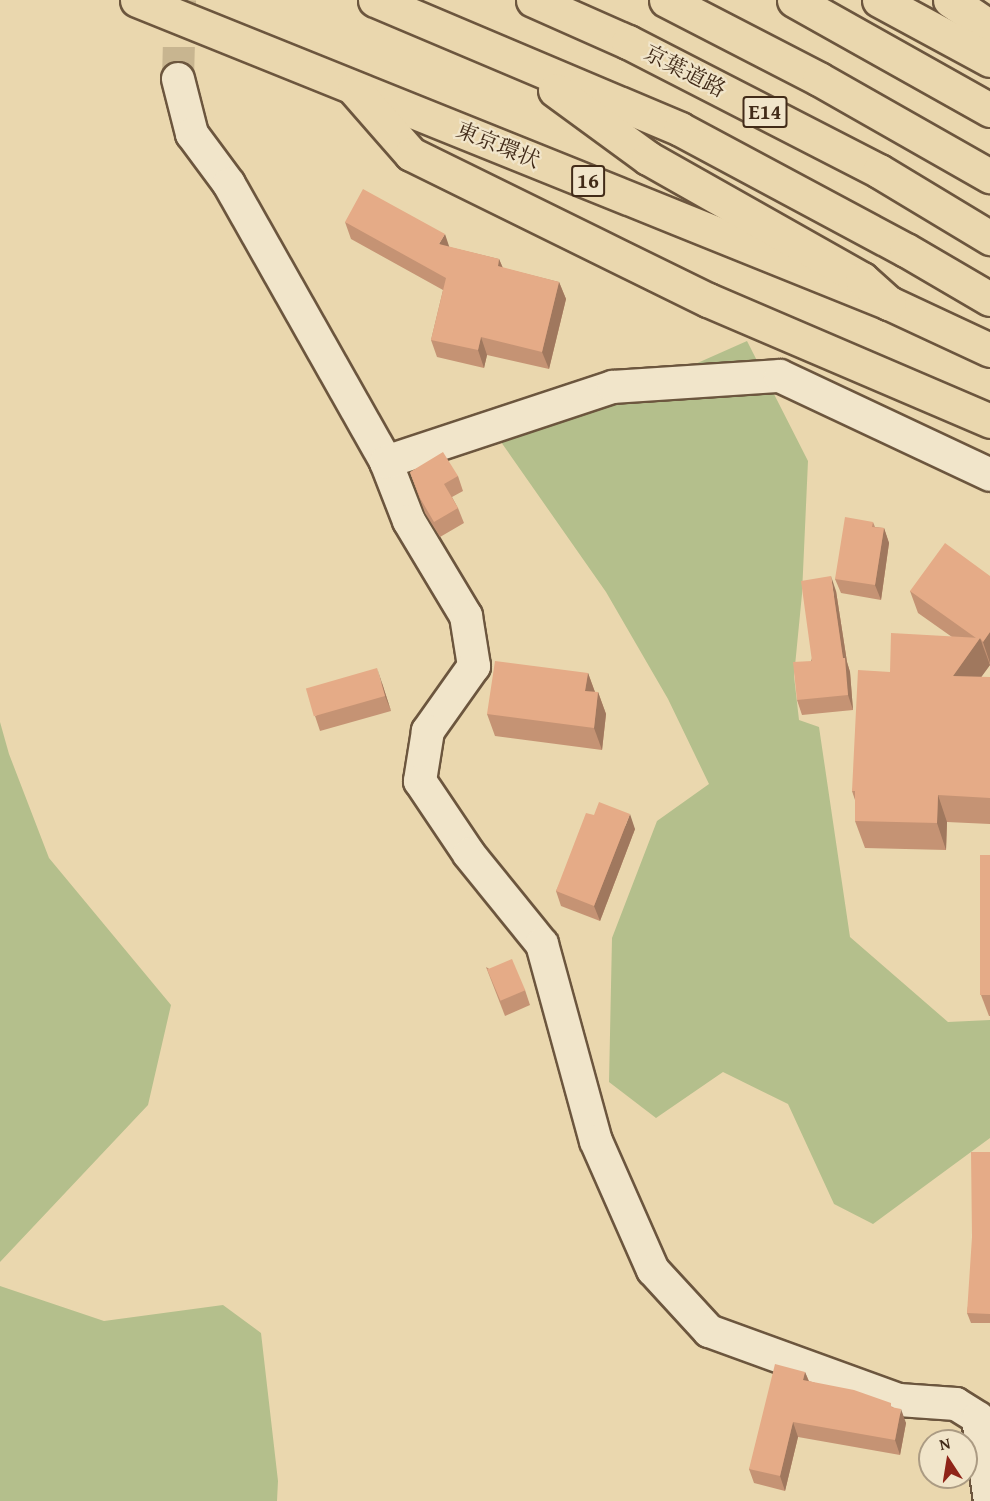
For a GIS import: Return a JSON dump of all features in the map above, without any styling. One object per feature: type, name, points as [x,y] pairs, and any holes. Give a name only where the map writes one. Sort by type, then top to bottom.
[{"type":"highway","name":"東京環状","points":[[137,0],[889,303],[990,350]]},
{"type":"highway","points":[[375,0],[680,129],[906,250],[990,299]]},
{"type":"highway","name":"京葉道路","points":[[534,0],[628,42],[868,165],[990,238]]},
{"type":"highway","name":"E14","points":[[666,0],[819,79],[990,176]]},
{"type":"highway","points":[[794,0],[990,110]]},
{"type":"highway","points":[[879,0],[990,60]]},
{"type":"highway","points":[[950,0],[990,27]]},
{"type":"highway","points":[[513,58],[648,158],[862,279],[889,303]]},
{"type":"highway","points":[[351,85],[411,154],[708,300],[990,421]]},
{"type":"street","points":[[178,79],[192,134],[229,184],[386,462],[409,521],[466,616],[474,666],[428,731],[420,781],[469,854],[542,944],[597,1141],[653,1270],[709,1332],[899,1400],[956,1404],[978,1418],[990,1501]]},
{"type":"street","points":[[386,462],[613,387],[780,376],[990,474]]},
{"type":"green space","points":[[747,341],[808,461],[802,594],[794,676],[799,720],[819,727],[850,937],[948,1022],[990,1020],[990,1138],[873,1224],[834,1204],[788,1104],[723,1072],[656,1118],[609,1082],[612,938],[657,821],[709,784],[668,699],[606,592],[501,442],[596,408]]},
{"type":"green space","points":[[0,722],[9,754],[49,858],[171,1005],[148,1105],[0,1262]]},
{"type":"green space","points":[[0,1286],[104,1321],[223,1305],[261,1333],[278,1481],[277,1501],[0,1501]]},
{"type":"building","points":[[363,189],[445,234],[439,244],[499,259],[498,266],[559,282],[542,352],[481,337],[478,350],[431,340],[446,278],[345,222]]},
{"type":"building","points":[[443,452],[458,476],[444,484],[458,508],[434,522],[420,498],[410,472]]},
{"type":"building","points":[[845,517],[873,522],[872,527],[884,528],[875,585],[835,579]]},
{"type":"building","points":[[945,543],[990,576],[990,632],[983,642],[910,591]]},
{"type":"building","points":[[831,576],[843,658],[845,658],[848,695],[797,700],[793,662],[812,661],[801,581]]},
{"type":"building","points":[[891,633],[980,638],[953,676],[990,677],[990,798],[938,795],[937,823],[855,821],[855,791],[852,791],[858,670],[890,672]]},
{"type":"building","points":[[495,661],[588,673],[585,691],[598,692],[594,728],[487,714]]},
{"type":"building","points":[[377,668],[385,696],[314,716],[306,688]]},
{"type":"building","points":[[599,802],[630,814],[594,906],[556,891],[586,813],[594,815]]},
{"type":"building","points":[[980,855],[990,855],[990,995],[980,995]]},
{"type":"building","points":[[512,959],[525,990],[500,1001],[487,970]]},
{"type":"building","points":[[971,1152],[990,1152],[990,1314],[967,1313],[972,1237]]},
{"type":"building","points":[[775,1364],[805,1372],[803,1380],[854,1390],[891,1403],[891,1407],[901,1409],[895,1440],[793,1422],[780,1476],[749,1469]]},
{"type":"tunnel","points":[[178,79],[180,0]]}]
